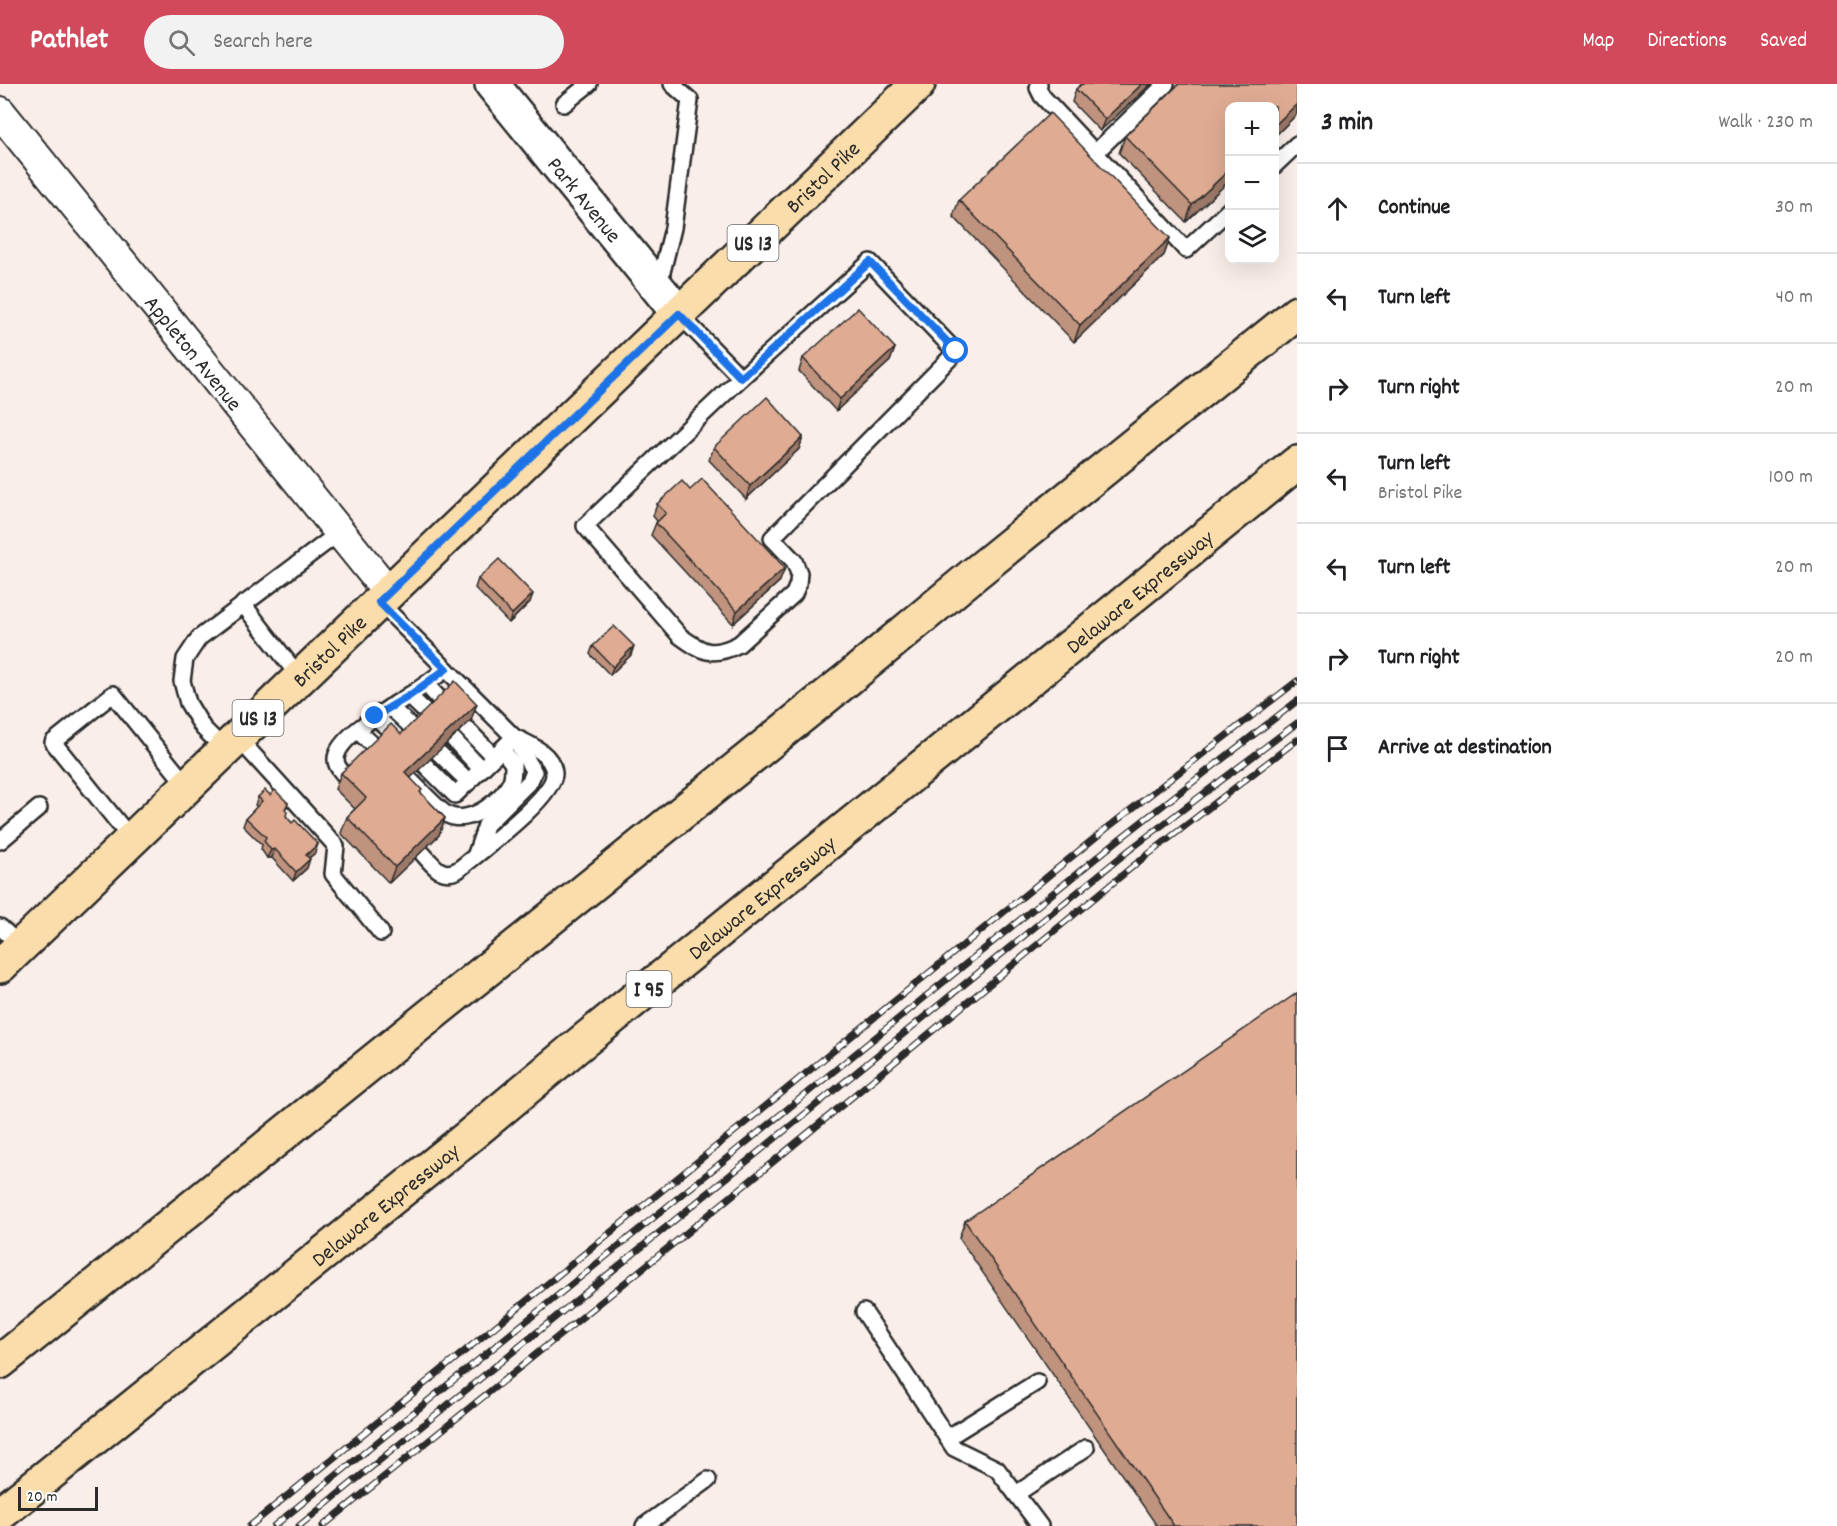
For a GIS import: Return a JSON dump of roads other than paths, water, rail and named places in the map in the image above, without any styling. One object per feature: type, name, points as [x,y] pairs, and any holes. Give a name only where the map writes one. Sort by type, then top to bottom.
[{"type":"main road","name":"Bristol Pike","points":[[7,946],[132,840],[918,84]]},
{"type":"main road","points":[[0,1362],[840,685],[1297,313]]},
{"type":"main road","name":"Delaware Expressway","points":[[0,1514],[1297,463]]},
{"type":"street","name":"Park Avenue","points":[[492,84],[679,314]]},
{"type":"street","name":"Appleton Avenue","points":[[0,112],[340,532],[384,597]]},
{"type":"lane","points":[[564,104],[589,84]]},
{"type":"lane","points":[[658,288],[673,228],[690,100],[672,84]]},
{"type":"lane","points":[[1040,84],[1038,88],[1042,96],[1186,250],[1228,210]]},
{"type":"lane","points":[[1095,153],[1166,84]]},
{"type":"lane","points":[[1279,162],[1297,144]]},
{"type":"lane","points":[[870,262],[956,351],[772,537],[794,561],[799,573],[794,594],[739,644],[729,649],[713,652],[700,650],[680,636],[585,526],[741,378],[870,262]]},
{"type":"lane","points":[[679,314],[741,378]]},
{"type":"lane","points":[[340,532],[200,638],[185,659],[182,681],[188,703],[203,728],[231,744],[336,846],[333,874],[381,933]]},
{"type":"lane","points":[[384,597],[446,669],[514,737],[537,748],[548,759],[554,772],[551,786],[538,802],[458,870],[444,874],[421,852]]},
{"type":"lane","points":[[243,604],[300,678]]},
{"type":"lane","points":[[347,778],[339,770],[336,761],[337,753],[375,716],[409,696],[446,669]]},
{"type":"lane","points":[[426,684],[444,704]]},
{"type":"lane","points":[[132,840],[52,742],[113,694],[187,786]]},
{"type":"lane","points":[[409,696],[430,716]]},
{"type":"lane","points":[[390,707],[416,730]]},
{"type":"lane","points":[[375,716],[402,742]]},
{"type":"lane","points":[[409,779],[447,815],[463,818],[474,816],[502,794],[512,779],[513,764],[464,726]]},
{"type":"lane","points":[[358,731],[377,749]]},
{"type":"lane","points":[[425,765],[455,795],[514,737]]},
{"type":"lane","points":[[452,738],[482,769]]},
{"type":"lane","points":[[438,752],[468,782]]},
{"type":"lane","points":[[0,841],[39,808]]},
{"type":"lane","points":[[864,1312],[954,1448],[997,1469],[1040,1526]]},
{"type":"lane","points":[[947,1438],[1036,1382]]},
{"type":"lane","points":[[1016,1494],[1086,1448]]},
{"type":"lane","points":[[644,1526],[708,1480]]},
{"type":"railway","points":[[250,1526],[1107,828],[1297,681]]},
{"type":"railway","points":[[274,1526],[1117,841],[1297,701]]},
{"type":"railway","points":[[299,1526],[1128,851],[1297,723]]},
{"type":"railway","points":[[323,1526],[679,1239],[1137,863],[1297,740]]}]
